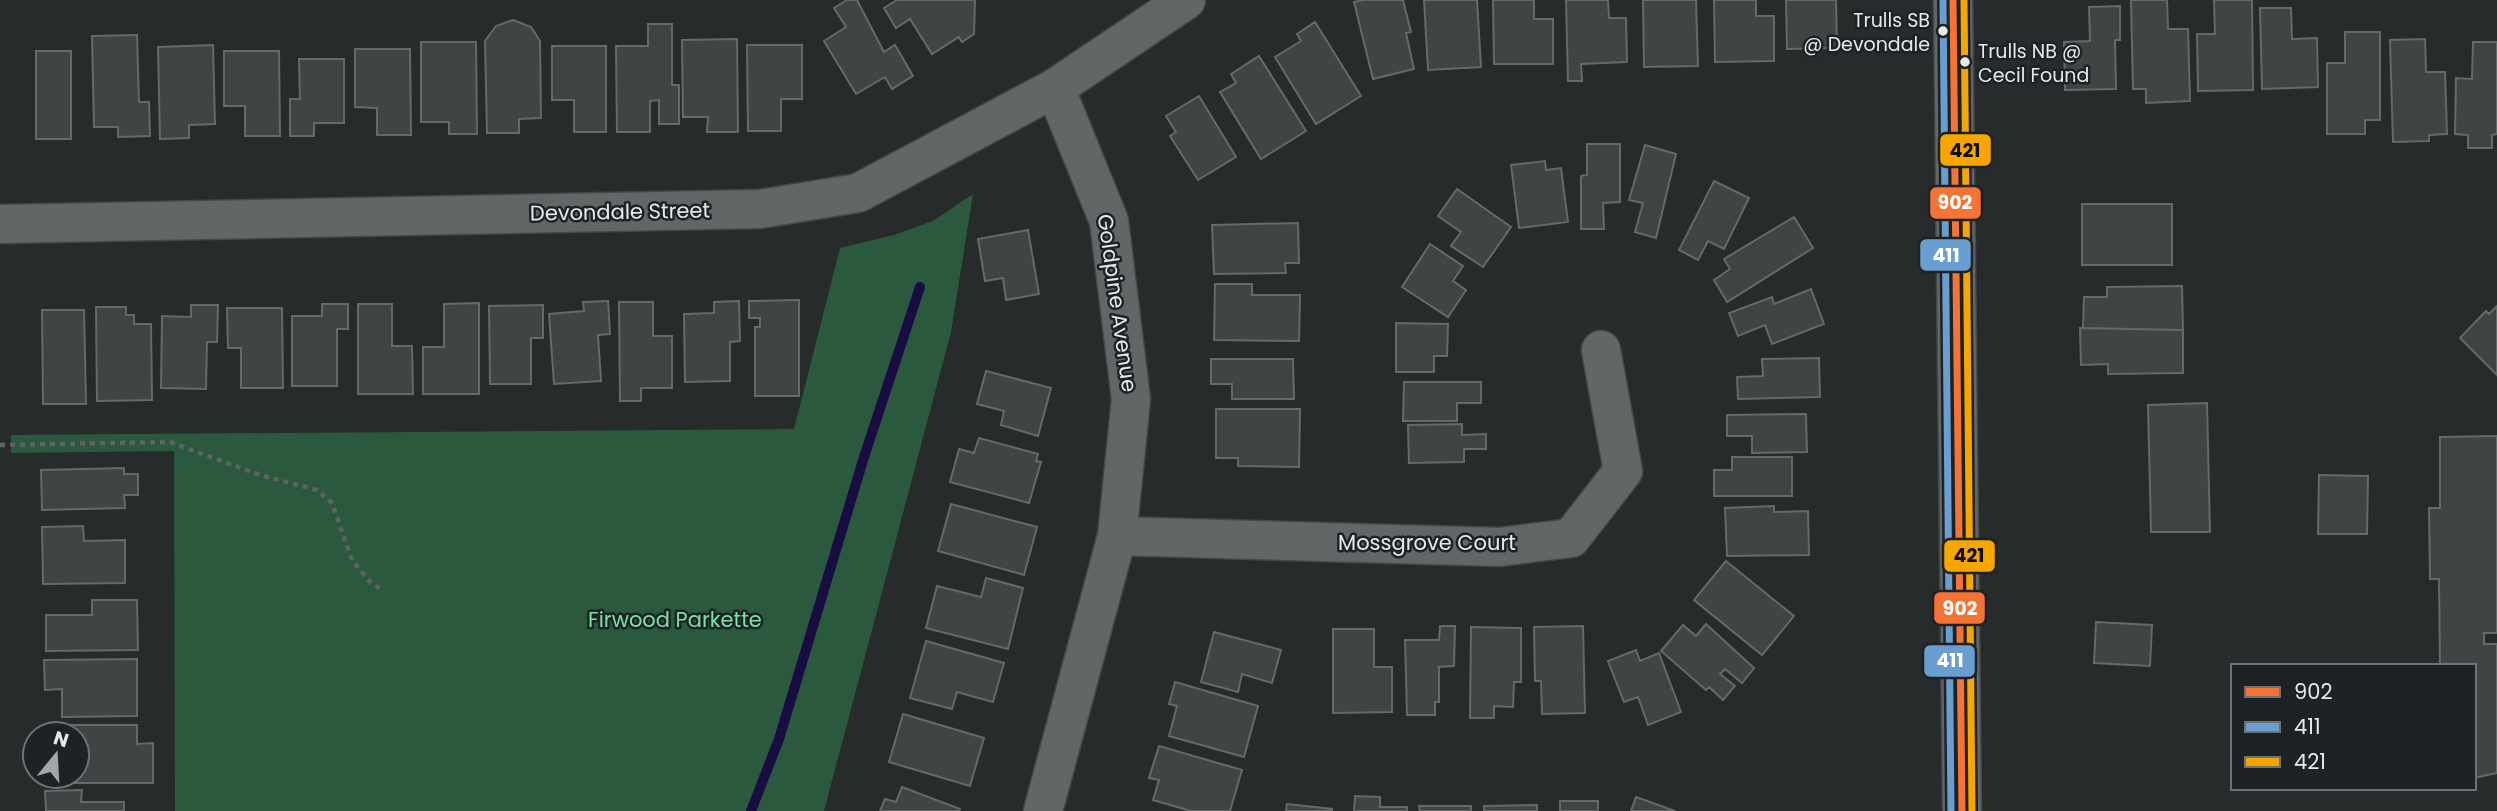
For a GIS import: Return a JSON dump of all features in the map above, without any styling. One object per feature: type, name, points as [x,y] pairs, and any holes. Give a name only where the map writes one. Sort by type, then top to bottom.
[{"type":"street","name":"Devondale Street","points":[[0,224],[760,209],[858,193],[1055,88],[1186,0]]},
{"type":"street","points":[[1953,0],[1962,811]]},
{"type":"street","name":"Goldpine Avenue","points":[[1043,811],[1117,536],[1131,399],[1109,221],[1055,88]]},
{"type":"street","name":"Mossgrove Court","points":[[1117,536],[1500,547],[1571,538],[1623,471],[1601,350]]},
{"type":"path","points":[[0,445],[170,442],[260,475],[317,490],[332,503],[352,560],[371,583],[381,589]]},
{"type":"green space","name":"Firwood Parkette","points":[[973,194],[951,332],[824,811],[175,811],[174,451],[11,453],[11,435],[794,429],[840,248],[894,235],[933,221]]},
{"type":"building","points":[[847,0],[857,0],[884,52],[895,45],[913,76],[892,89],[885,77],[856,94],[824,41],[846,27],[834,8]]},
{"type":"building","points":[[897,0],[975,0],[974,34],[962,42],[959,37],[932,54],[910,19],[896,28],[884,8]]},
{"type":"building","points":[[1403,0],[1411,32],[1406,33],[1414,69],[1373,79],[1354,2]]},
{"type":"building","points":[[1424,0],[1477,0],[1481,67],[1428,70]]},
{"type":"building","points":[[1493,0],[1534,0],[1534,19],[1553,19],[1553,64],[1494,64]]},
{"type":"building","points":[[1566,0],[1608,0],[1609,18],[1626,18],[1627,62],[1581,64],[1582,81],[1568,81]]},
{"type":"building","points":[[1643,0],[1696,0],[1698,66],[1644,67]]},
{"type":"building","points":[[1714,0],[1756,0],[1756,16],[1774,16],[1774,61],[1715,62]]},
{"type":"building","points":[[1786,0],[1836,0],[1837,48],[1787,49]]},
{"type":"building","points":[[2131,0],[2167,0],[2168,29],[2188,29],[2190,101],[2146,103],[2146,89],[2133,89]]},
{"type":"building","points":[[2214,0],[2252,0],[2253,90],[2198,91],[2197,34],[2215,34]]},
{"type":"building","points":[[2120,6],[2120,40],[2115,40],[2116,89],[2065,90],[2064,42],[2090,41],[2089,7]]},
{"type":"building","points":[[2260,8],[2291,8],[2292,39],[2317,38],[2318,87],[2262,89]]},
{"type":"building","points":[[513,20],[531,27],[540,41],[541,118],[519,119],[519,133],[487,133],[485,41],[496,26]]},
{"type":"building","points":[[1315,22],[1361,96],[1316,124],[1275,57],[1301,41],[1297,34]]},
{"type":"building","points":[[648,24],[672,24],[672,85],[679,85],[679,124],[659,124],[659,100],[650,101],[650,132],[617,132],[616,46],[648,46]]},
{"type":"building","points":[[2345,32],[2380,32],[2380,120],[2365,120],[2365,134],[2327,134],[2327,63],[2345,63]]},
{"type":"building","points":[[137,35],[139,102],[149,102],[150,136],[118,137],[118,127],[94,127],[92,36]]},
{"type":"building","points":[[737,39],[738,132],[707,132],[708,117],[683,117],[682,40]]},
{"type":"building","points":[[2425,39],[2426,72],[2445,72],[2447,134],[2429,135],[2429,141],[2393,142],[2390,40]]},
{"type":"building","points":[[421,42],[476,42],[477,134],[449,134],[449,122],[421,122]]},
{"type":"building","points":[[2473,42],[2497,42],[2497,134],[2492,135],[2492,148],[2468,148],[2468,135],[2455,134],[2456,78],[2472,79]]},
{"type":"building","points":[[213,45],[215,124],[189,125],[189,138],[160,139],[158,47]]},
{"type":"building","points":[[747,45],[802,45],[802,99],[781,99],[781,131],[748,131]]},
{"type":"building","points":[[552,46],[606,46],[606,132],[574,132],[574,100],[552,100]]},
{"type":"building","points":[[355,49],[410,49],[411,135],[377,135],[377,108],[355,107]]},
{"type":"building","points":[[36,51],[71,51],[71,139],[36,139]]},
{"type":"building","points":[[224,51],[279,51],[280,136],[245,136],[245,106],[224,106]]},
{"type":"building","points":[[1259,56],[1306,131],[1261,159],[1220,92],[1236,83],[1231,74]]},
{"type":"building","points":[[299,59],[344,59],[344,123],[314,123],[314,136],[290,136],[290,99],[300,99]]},
{"type":"building","points":[[1199,96],[1236,157],[1198,180],[1170,136],[1176,132],[1166,116]]},
{"type":"building","points":[[1587,144],[1620,144],[1620,202],[1603,203],[1604,229],[1581,229],[1581,176],[1587,175]]},
{"type":"building","points":[[1645,145],[1676,154],[1656,238],[1635,232],[1643,203],[1629,200]]},
{"type":"building","points":[[1545,161],[1546,170],[1561,168],[1568,222],[1519,228],[1511,165]]},
{"type":"building","points":[[1714,181],[1749,198],[1724,249],[1708,241],[1698,260],[1679,250]]},
{"type":"building","points":[[1457,189],[1511,227],[1483,267],[1451,246],[1461,232],[1438,216]]},
{"type":"building","points":[[2082,204],[2172,204],[2172,265],[2082,265]]},
{"type":"building","points":[[1794,217],[1813,248],[1727,302],[1714,280],[1730,269],[1724,259]]},
{"type":"building","points":[[1298,223],[1299,263],[1285,263],[1286,273],[1214,274],[1212,225]]},
{"type":"building","points":[[1028,230],[1039,294],[1006,300],[1003,278],[985,281],[978,239]]},
{"type":"building","points":[[1430,244],[1463,266],[1453,281],[1466,290],[1448,317],[1402,287]]},
{"type":"building","points":[[1215,284],[1252,284],[1252,295],[1300,295],[1299,341],[1214,340]]},
{"type":"building","points":[[2182,286],[2183,330],[2083,328],[2084,297],[2107,297],[2107,287]]},
{"type":"building","points":[[1811,289],[1824,324],[1772,344],[1765,325],[1738,336],[1729,313],[1772,297],[1774,304]]},
{"type":"building","points":[[799,300],[799,396],[755,396],[755,327],[760,327],[760,318],[749,318],[749,301]]},
{"type":"building","points":[[608,301],[610,334],[598,335],[601,381],[554,384],[549,314],[584,311],[583,302]]},
{"type":"building","points":[[739,301],[740,341],[730,342],[730,381],[685,382],[684,314],[714,313],[714,302]]},
{"type":"building","points":[[619,302],[653,302],[653,336],[672,336],[672,388],[641,388],[641,401],[620,401]]},
{"type":"building","points":[[479,303],[479,394],[423,394],[423,347],[444,347],[444,304]]},
{"type":"building","points":[[322,304],[348,304],[348,329],[337,329],[337,386],[292,386],[292,316],[322,316]]},
{"type":"building","points":[[358,304],[392,304],[392,346],[412,346],[413,394],[358,394]]},
{"type":"building","points":[[191,305],[218,305],[217,342],[207,342],[206,389],[161,388],[162,316],[191,317]]},
{"type":"building","points":[[543,305],[543,338],[531,338],[531,384],[490,384],[489,306]]},
{"type":"building","points":[[2497,306],[2497,375],[2460,338],[2486,311],[2489,314]]},
{"type":"building","points":[[96,307],[126,307],[126,315],[134,315],[134,324],[151,324],[152,400],[97,401]]},
{"type":"building","points":[[227,308],[282,308],[283,388],[241,388],[241,348],[228,348]]},
{"type":"building","points":[[42,310],[84,310],[86,404],[43,404]]},
{"type":"building","points":[[1396,323],[1448,324],[1447,356],[1434,356],[1434,372],[1396,372]]},
{"type":"building","points":[[2080,328],[2183,330],[2183,373],[2108,374],[2108,364],[2081,365]]},
{"type":"building","points":[[1819,358],[1820,397],[1738,399],[1737,377],[1763,376],[1762,359]]},
{"type":"building","points":[[1211,359],[1293,359],[1294,399],[1232,399],[1232,384],[1211,384]]},
{"type":"building","points":[[986,371],[1051,388],[1038,436],[1001,425],[1004,411],[977,404]]},
{"type":"building","points":[[1404,382],[1481,382],[1481,403],[1457,403],[1457,421],[1403,421]]},
{"type":"building","points":[[2207,403],[2210,532],[2151,532],[2148,405]]},
{"type":"building","points":[[1216,409],[1300,409],[1299,467],[1238,466],[1238,458],[1216,458]]},
{"type":"building","points":[[1806,414],[1807,452],[1752,453],[1752,436],[1727,436],[1727,415]]},
{"type":"building","points":[[1462,424],[1462,435],[1486,434],[1486,449],[1464,449],[1464,462],[1409,463],[1408,425]]},
{"type":"building","points":[[2497,436],[2497,633],[2484,633],[2484,644],[2497,644],[2497,773],[2476,778],[2476,664],[2440,664],[2439,579],[2430,579],[2429,508],[2440,508],[2440,437]]},
{"type":"building","points":[[979,438],[1038,454],[1036,461],[1041,462],[1029,503],[950,482],[959,449],[974,453]]},
{"type":"building","points":[[1732,457],[1792,457],[1792,496],[1714,496],[1714,470],[1732,470]]},
{"type":"building","points":[[124,468],[124,474],[138,474],[138,495],[124,495],[125,508],[42,510],[41,470]]},
{"type":"building","points":[[2319,475],[2368,476],[2367,534],[2318,534]]},
{"type":"building","points":[[951,504],[1037,527],[1024,575],[938,551]]},
{"type":"building","points":[[1774,506],[1774,512],[1808,511],[1809,555],[1727,556],[1725,508]]},
{"type":"building","points":[[83,526],[84,541],[125,540],[125,583],[43,584],[42,527]]},
{"type":"building","points":[[1726,561],[1794,616],[1762,655],[1694,600]]},
{"type":"building","points":[[986,578],[1023,588],[1008,649],[926,628],[937,586],[981,597]]},
{"type":"building","points":[[92,600],[137,600],[138,650],[46,651],[46,615],[92,615]]},
{"type":"building","points":[[2096,622],[2152,625],[2150,666],[2094,663]]},
{"type":"building","points":[[1706,624],[1754,668],[1742,683],[1725,669],[1720,674],[1735,686],[1723,700],[1709,687],[1706,690],[1661,651],[1683,625],[1696,636]]},
{"type":"building","points":[[1440,626],[1455,626],[1454,666],[1439,667],[1439,702],[1435,702],[1435,715],[1407,715],[1405,640],[1439,640]]},
{"type":"building","points":[[1583,626],[1585,713],[1542,714],[1541,681],[1535,681],[1534,627]]},
{"type":"building","points":[[1471,627],[1521,628],[1521,682],[1514,682],[1513,707],[1494,706],[1494,718],[1470,718]]},
{"type":"building","points":[[1333,629],[1374,629],[1374,667],[1392,667],[1392,712],[1333,713]]},
{"type":"building","points":[[1214,632],[1281,650],[1272,683],[1242,674],[1238,692],[1201,682]]},
{"type":"building","points":[[926,641],[1004,663],[993,702],[957,692],[952,709],[910,698]]},
{"type":"building","points":[[1636,650],[1640,661],[1659,653],[1681,712],[1648,725],[1638,697],[1624,702],[1608,661]]},
{"type":"building","points":[[137,659],[137,716],[62,717],[62,689],[45,690],[44,660]]},
{"type":"building","points":[[1175,682],[1258,706],[1244,757],[1169,736],[1177,706],[1169,704]]},
{"type":"building","points":[[903,714],[984,738],[970,786],[889,762]]},
{"type":"building","points":[[91,725],[137,725],[137,744],[153,743],[153,783],[91,783]]},
{"type":"building","points":[[1159,746],[1242,770],[1230,811],[1191,811],[1153,800],[1159,780],[1149,778]]},
{"type":"building","points":[[902,787],[960,809],[880,811],[885,799],[896,802]]},
{"type":"building","points":[[82,790],[81,802],[124,802],[124,811],[46,811],[45,791]]},
{"type":"building","points":[[1355,796],[1380,797],[1380,807],[1407,807],[1407,811],[1354,811]]},
{"type":"building","points":[[1636,797],[1675,811],[1631,811]]},
{"type":"building","points":[[1560,801],[1598,801],[1598,811],[1560,811]]},
{"type":"building","points":[[1287,804],[1332,809],[1332,811],[1286,811]]},
{"type":"building","points":[[1537,805],[1537,811],[1484,811],[1484,806]]},
{"type":"building","points":[[1419,806],[1471,806],[1471,811],[1420,811]]},
{"type":"waterway","points":[[751,811],[779,739],[864,457],[920,287]]},
{"type":"transit line","name":"411","points":[[1943,0],[1951,811]]},
{"type":"transit line","name":"902","points":[[1953,0],[1962,811]]},
{"type":"transit line","name":"421","points":[[1964,0],[1972,811]]},
{"type":"place","name":"Trulls SB @ Devondale","points":[[1943,31]]},
{"type":"place","name":"Trulls NB @ Cecil Found","points":[[1965,62]]}]
